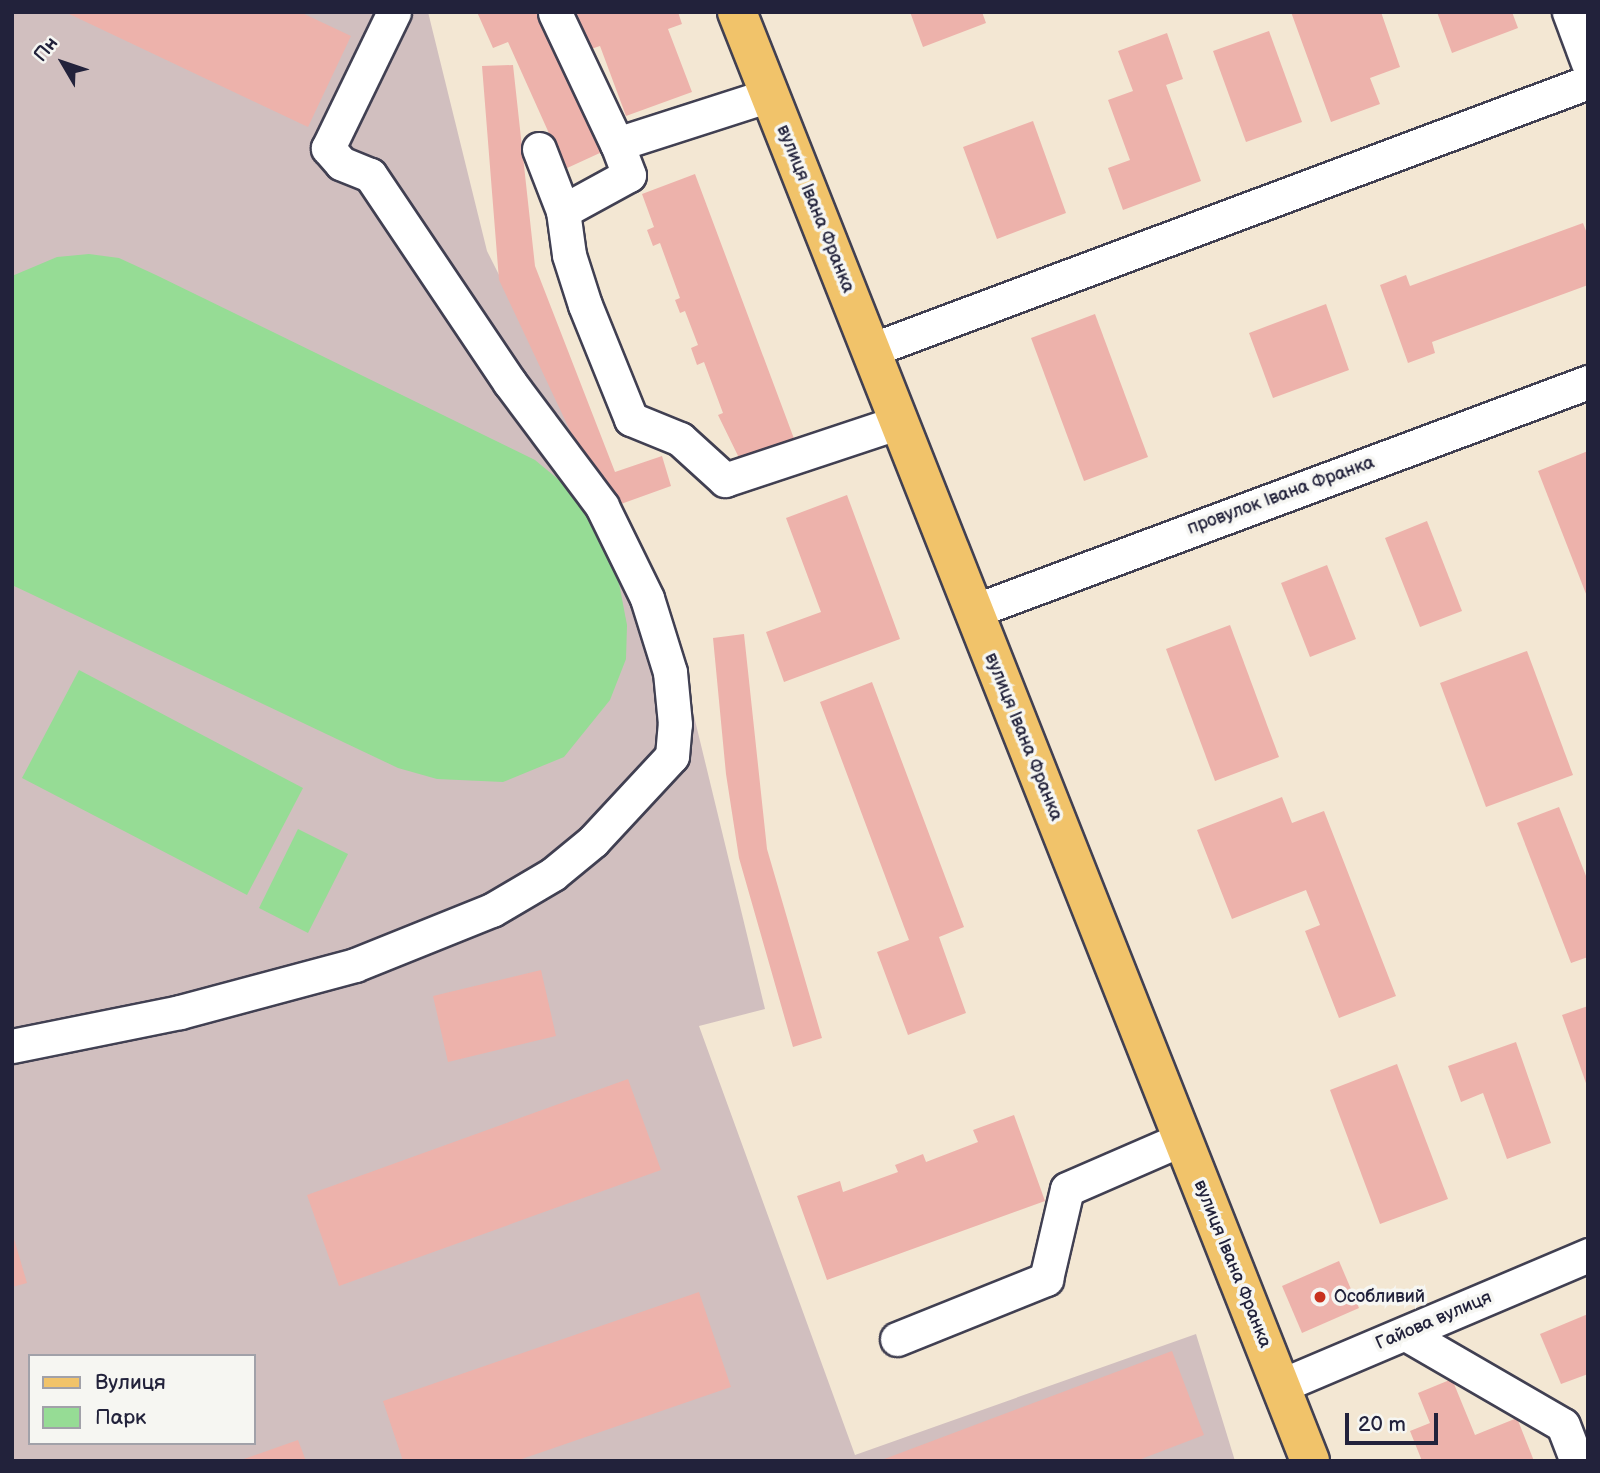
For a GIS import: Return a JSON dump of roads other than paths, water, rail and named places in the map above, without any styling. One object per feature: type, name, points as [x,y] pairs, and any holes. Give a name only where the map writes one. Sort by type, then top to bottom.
[{"type":"main road","name":"вулиця Івана Франка","points":[[737,12],[1310,1461]]},
{"type":"street","points":[[12,1046],[180,1012],[355,965],[492,910],[553,874],[593,841],[672,756],[675,724],[670,672],[647,598],[602,506],[510,383],[370,176],[341,163],[328,148],[394,12]]},
{"type":"street","points":[[1569,12],[1588,63]]},
{"type":"street","points":[[555,13],[629,175],[563,211]]},
{"type":"street","points":[[871,350],[1588,82]]},
{"type":"street","points":[[617,144],[770,95]]},
{"type":"street","points":[[539,149],[563,211],[569,255],[585,305],[631,419],[680,439],[725,480],[899,422]]},
{"type":"street","name":"провулок Івана Франка","points":[[974,611],[1588,382]]},
{"type":"street","points":[[897,1339],[1046,1279],[1067,1189],[1182,1139]]},
{"type":"street","name":"Гайова вулиця","points":[[1280,1386],[1588,1255]]},
{"type":"street","points":[[1406,1334],[1576,1421],[1577,1461]]},
{"type":"place","name":"Особливий","points":[[1320,1297]]}]
